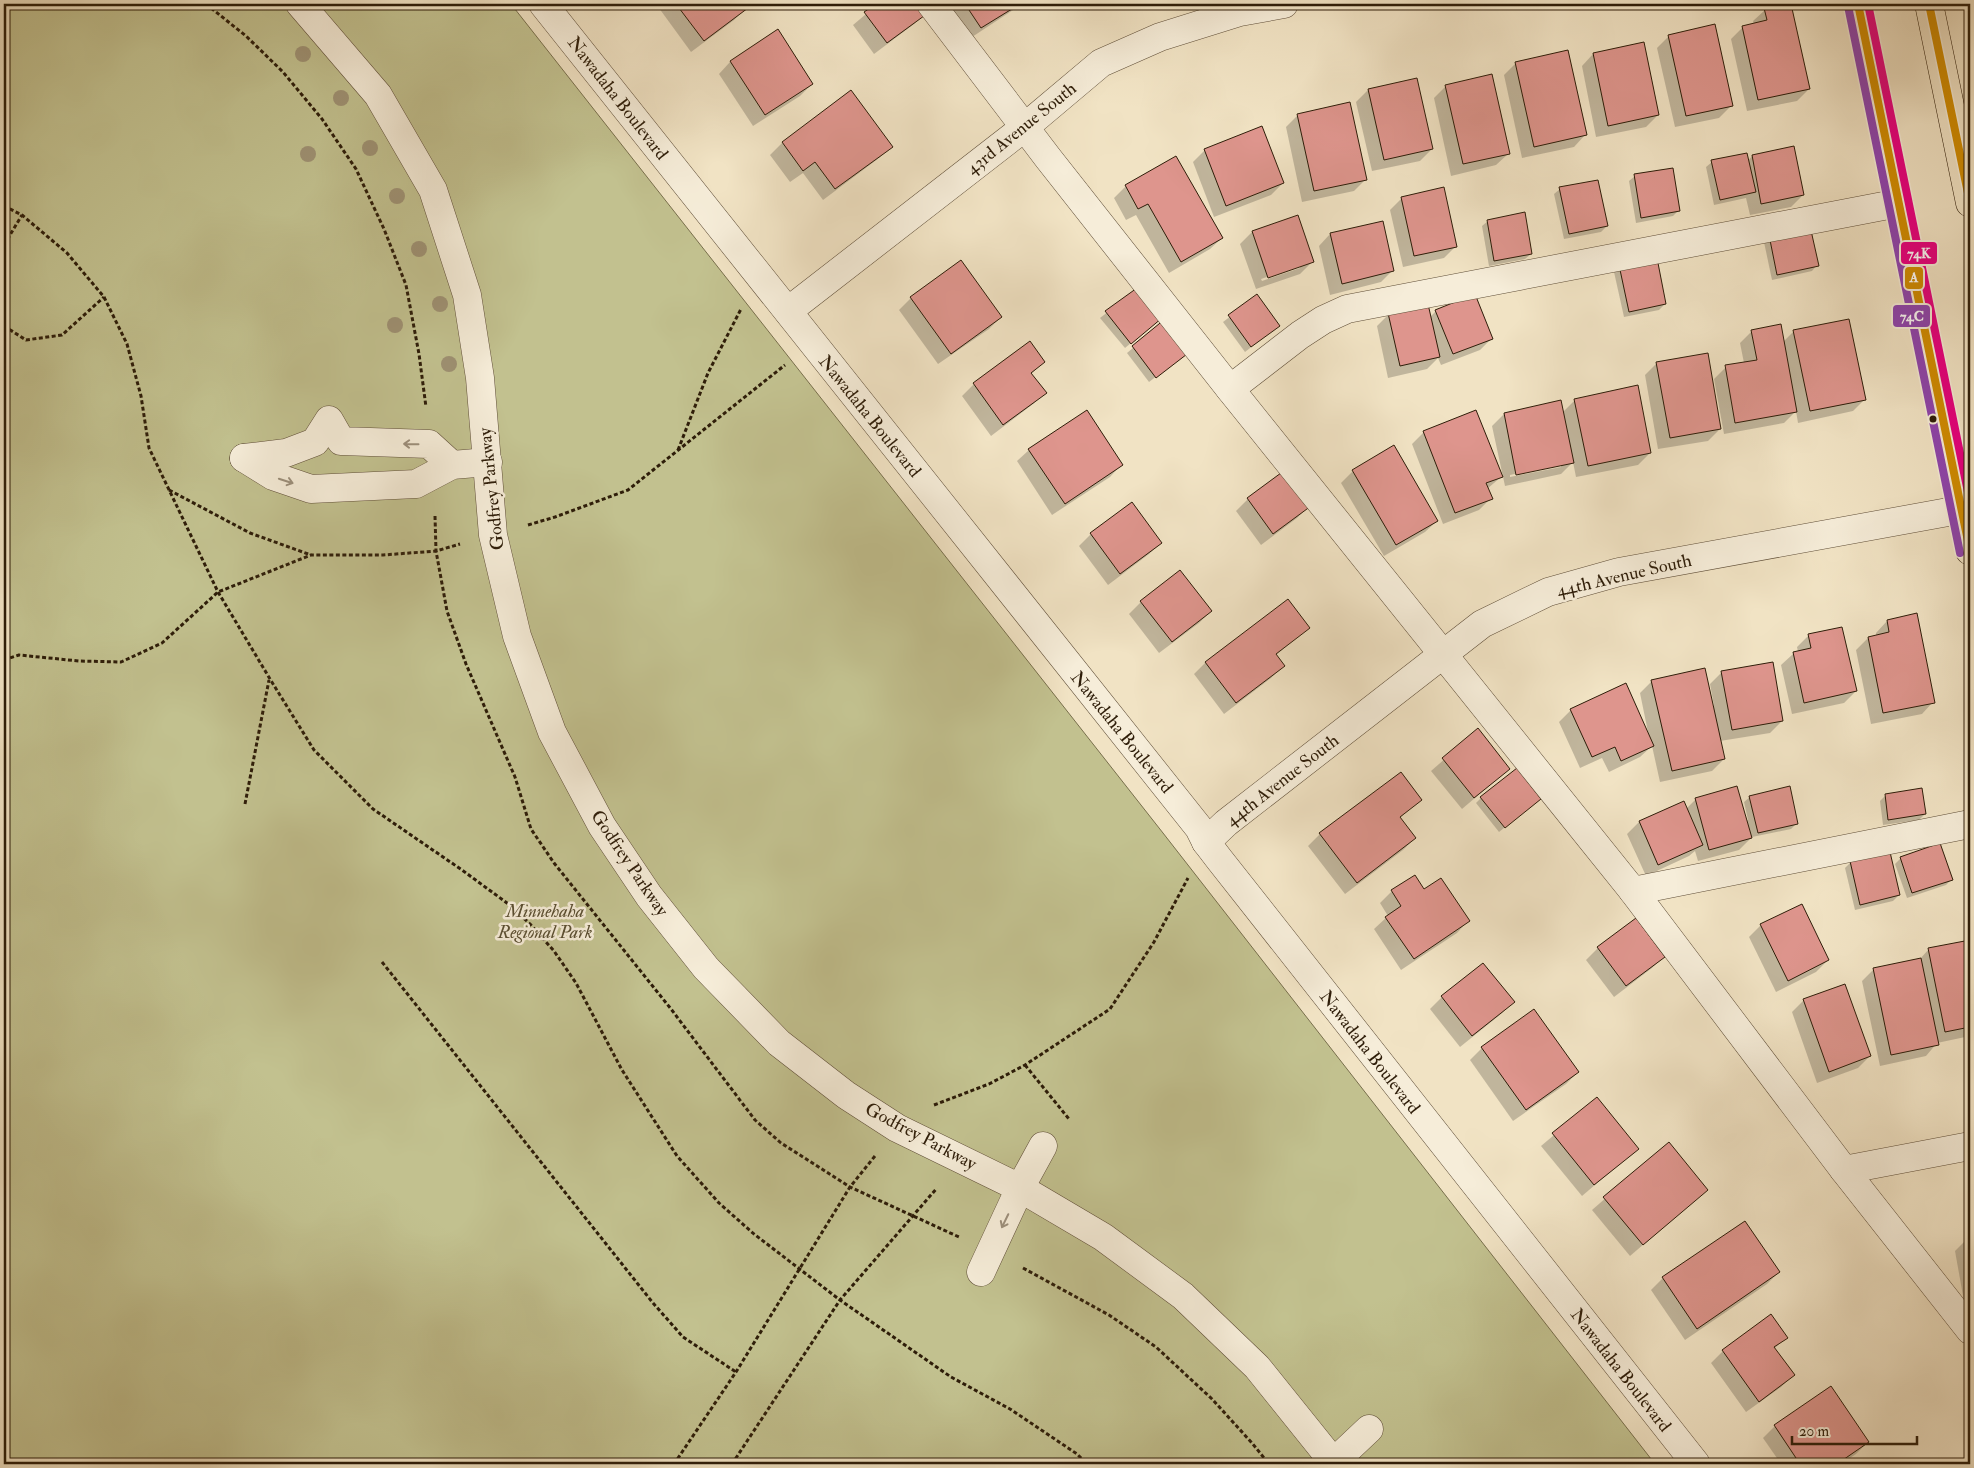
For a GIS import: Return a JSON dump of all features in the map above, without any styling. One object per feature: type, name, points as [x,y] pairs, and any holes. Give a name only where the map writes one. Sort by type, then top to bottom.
[{"type":"main road","points":[[1858,4],[1899,203],[1966,509],[1970,551]]},
{"type":"main road","points":[[1929,4],[1969,193]]},
{"type":"street","name":"Godfrey Parkway","points":[[300,4],[378,95],[433,190],[467,295],[480,378],[494,535],[517,636],[549,723],[602,826],[649,896],[706,968],[779,1044],[846,1095],[897,1128],[1020,1188],[1103,1237],[1183,1296],[1257,1367],[1335,1463]]},
{"type":"street","name":"Nawadaha Boulevard","points":[[543,4],[1198,828],[1206,842],[1696,1464]]},
{"type":"street","points":[[931,4],[1230,389],[1633,891],[1844,1170],[1970,1330]]},
{"type":"street","name":"43rd Avenue South","points":[[788,311],[1025,126],[1102,63],[1160,37],[1240,12],[1284,4]]},
{"type":"street","points":[[1230,389],[1300,335],[1323,320],[1348,309],[1899,203]]},
{"type":"street","points":[[452,465],[429,444],[341,441],[329,420],[315,442],[286,453],[244,458],[273,476],[311,489],[416,484],[452,465],[488,462]]},
{"type":"street","name":"44th Avenue South","points":[[1206,842],[1226,823],[1482,624],[1548,592],[1610,574],[1966,509]]},
{"type":"street","points":[[1633,891],[1970,824]]},
{"type":"street","points":[[981,1272],[1020,1188],[1043,1146]]},
{"type":"street","points":[[1844,1170],[1970,1146]]},
{"type":"street","points":[[1335,1463],[1369,1430]]},
{"type":"path","points":[[206,4],[246,36],[282,72],[322,119],[356,169],[384,229],[406,285],[419,354],[426,411]]},
{"type":"path","points":[[4,206],[22,215],[67,253],[104,297],[127,344],[141,396],[149,448],[168,489],[218,592],[314,750],[373,809],[507,903],[554,950],[576,983],[622,1070],[676,1156],[719,1202],[754,1234],[840,1300],[951,1377],[1010,1409],[1077,1454],[1087,1464]]},
{"type":"path","points":[[4,245],[22,215]]},
{"type":"path","points":[[4,326],[26,340],[62,335],[104,297]]},
{"type":"path","points":[[678,450],[708,373],[742,308]]},
{"type":"path","points":[[528,525],[628,490],[788,363]]},
{"type":"path","points":[[168,489],[250,533],[311,555],[383,556],[436,551],[462,544]]},
{"type":"path","points":[[4,660],[19,655],[79,661],[121,662],[162,643],[218,592],[311,555]]},
{"type":"path","points":[[245,804],[270,679]]},
{"type":"path","points":[[934,1105],[989,1084],[1025,1066],[1110,1009],[1154,942],[1190,875]]},
{"type":"path","points":[[382,962],[653,1303],[683,1337],[736,1372]]},
{"type":"path","points":[[1025,1066],[1071,1122]]},
{"type":"path","points":[[674,1464],[736,1372],[850,1186],[875,1156]]},
{"type":"path","points":[[732,1464],[840,1300],[962,1159]]},
{"type":"path","points":[[1212,1399],[1252,1443],[1268,1464]]},
{"type":"green space","name":"Minnehaha Regional Park","points":[[4,4],[511,4],[1163,833],[1655,1464],[4,1464]]},
{"type":"building","points":[[676,4],[744,4],[748,8],[704,41]]},
{"type":"building","points":[[876,4],[921,4],[928,13],[887,43],[864,12]]},
{"type":"building","points":[[965,4],[1020,4],[981,28]]},
{"type":"building","points":[[1791,4],[1810,89],[1758,100],[1742,26],[1767,20],[1764,8]]},
{"type":"building","points":[[1715,24],[1733,106],[1686,116],[1668,35]]},
{"type":"building","points":[[778,29],[813,84],[765,115],[730,61]]},
{"type":"building","points":[[1644,42],[1659,115],[1608,126],[1593,53]]},
{"type":"building","points":[[1568,50],[1587,135],[1534,147],[1515,62]]},
{"type":"building","points":[[1492,74],[1510,154],[1463,164],[1445,85]]},
{"type":"building","points":[[1417,78],[1433,149],[1384,160],[1368,89]]},
{"type":"building","points":[[851,90],[893,147],[835,189],[815,162],[803,171],[782,142]]},
{"type":"building","points":[[1350,102],[1367,180],[1314,191],[1297,114]]},
{"type":"building","points":[[1262,126],[1284,183],[1226,206],[1204,149]]},
{"type":"building","points":[[1794,146],[1804,195],[1761,204],[1752,155]]},
{"type":"building","points":[[1747,153],[1756,192],[1720,200],[1711,160]]},
{"type":"building","points":[[1176,156],[1223,238],[1181,262],[1148,204],[1138,209],[1125,185]]},
{"type":"building","points":[[1673,168],[1680,211],[1641,218],[1634,174]]},
{"type":"building","points":[[1598,180],[1608,226],[1569,234],[1559,187]]},
{"type":"building","points":[[1444,187],[1457,247],[1414,256],[1401,197]]},
{"type":"building","points":[[1525,212],[1532,254],[1494,261],[1487,220]]},
{"type":"building","points":[[1298,215],[1314,262],[1268,278],[1252,231]]},
{"type":"building","points":[[1383,221],[1394,271],[1342,284],[1330,233]]},
{"type":"building","points":[[1810,226],[1819,266],[1777,275],[1769,235]]},
{"type":"building","points":[[1657,258],[1666,304],[1629,312],[1619,265]]},
{"type":"building","points":[[961,260],[1002,317],[951,354],[910,297]]},
{"type":"building","points":[[1137,288],[1162,318],[1131,344],[1105,311]]},
{"type":"building","points":[[1257,294],[1280,326],[1251,347],[1228,315]]},
{"type":"building","points":[[1475,294],[1493,339],[1453,354],[1435,310]]},
{"type":"building","points":[[1428,304],[1440,357],[1400,366],[1388,313]]},
{"type":"building","points":[[1165,319],[1191,351],[1156,378],[1132,346]]},
{"type":"building","points":[[1849,319],[1866,400],[1810,411],[1793,330]]},
{"type":"building","points":[[1781,324],[1797,412],[1735,423],[1725,365],[1757,360],[1751,330]]},
{"type":"building","points":[[1030,341],[1045,362],[1031,373],[1047,393],[1003,425],[973,383]]},
{"type":"building","points":[[1708,353],[1721,429],[1670,438],[1656,362]]},
{"type":"building","points":[[1638,385],[1651,453],[1588,466],[1574,399]]},
{"type":"building","points":[[1561,400],[1574,463],[1516,475],[1504,413]]},
{"type":"building","points":[[1087,410],[1123,465],[1065,504],[1028,449]]},
{"type":"building","points":[[1476,410],[1503,477],[1486,483],[1493,499],[1455,513],[1423,431]]},
{"type":"building","points":[[1394,445],[1438,521],[1396,545],[1352,470]]},
{"type":"building","points":[[1285,470],[1311,506],[1273,534],[1247,498]]},
{"type":"building","points":[[1132,502],[1162,543],[1120,574],[1090,533]]},
{"type":"building","points":[[1180,570],[1212,611],[1172,642],[1140,601]]},
{"type":"building","points":[[1288,599],[1310,628],[1276,654],[1285,666],[1236,703],[1205,662]]},
{"type":"building","points":[[1917,613],[1935,703],[1883,713],[1868,637],[1889,632],[1887,620]]},
{"type":"building","points":[[1842,627],[1857,691],[1804,703],[1793,652],[1811,648],[1808,634]]},
{"type":"building","points":[[1773,662],[1783,721],[1732,730],[1721,671]]},
{"type":"building","points":[[1705,668],[1725,759],[1672,771],[1651,680]]},
{"type":"building","points":[[1626,683],[1654,746],[1621,761],[1615,747],[1592,757],[1570,709]]},
{"type":"building","points":[[1478,728],[1510,769],[1474,798],[1442,758]]},
{"type":"building","points":[[1517,768],[1541,799],[1505,828],[1480,797]]},
{"type":"building","points":[[1401,772],[1422,800],[1400,817],[1416,838],[1357,883],[1319,833]]},
{"type":"building","points":[[1737,786],[1752,838],[1709,850],[1695,798]]},
{"type":"building","points":[[1790,786],[1798,824],[1758,833],[1749,796]]},
{"type":"building","points":[[1922,788],[1926,814],[1888,820],[1885,794]]},
{"type":"building","points":[[1684,801],[1703,845],[1658,865],[1639,821]]},
{"type":"building","points":[[1940,843],[1953,880],[1912,893],[1900,857]]},
{"type":"building","points":[[1890,852],[1900,895],[1860,905],[1850,861]]},
{"type":"building","points":[[1415,875],[1424,889],[1441,878],[1470,921],[1414,959],[1385,917],[1401,906],[1391,890]]},
{"type":"building","points":[[1802,904],[1829,960],[1788,981],[1760,924]]},
{"type":"building","points":[[1636,918],[1665,957],[1626,986],[1597,947]]},
{"type":"building","points":[[1970,940],[1970,1027],[1945,1032],[1928,948]]},
{"type":"building","points":[[1921,958],[1939,1045],[1891,1055],[1873,968]]},
{"type":"building","points":[[1483,963],[1515,1002],[1472,1036],[1441,996]]},
{"type":"building","points":[[1845,984],[1871,1056],[1829,1072],[1803,999]]},
{"type":"building","points":[[1534,1009],[1579,1072],[1526,1110],[1481,1047]]},
{"type":"building","points":[[1597,1097],[1639,1149],[1594,1185],[1552,1133]]},
{"type":"building","points":[[1669,1142],[1708,1190],[1643,1245],[1603,1197]]},
{"type":"building","points":[[1745,1221],[1780,1272],[1697,1329],[1662,1277]]},
{"type":"building","points":[[1970,1237],[1970,1261],[1966,1238]]},
{"type":"building","points":[[1771,1314],[1788,1338],[1774,1347],[1795,1375],[1759,1402],[1722,1350]]},
{"type":"building","points":[[1831,1386],[1869,1442],[1837,1464],[1800,1464],[1774,1425]]},
{"type":"transit line","name":"A","points":[[1858,4],[1970,551]]},
{"type":"transit line","name":"74K","points":[[1868,4],[1970,502]]},
{"type":"transit line","name":"A","points":[[1929,4],[1970,203]]},
{"type":"transit line","name":"74C","points":[[1848,6],[1960,553]]}]
